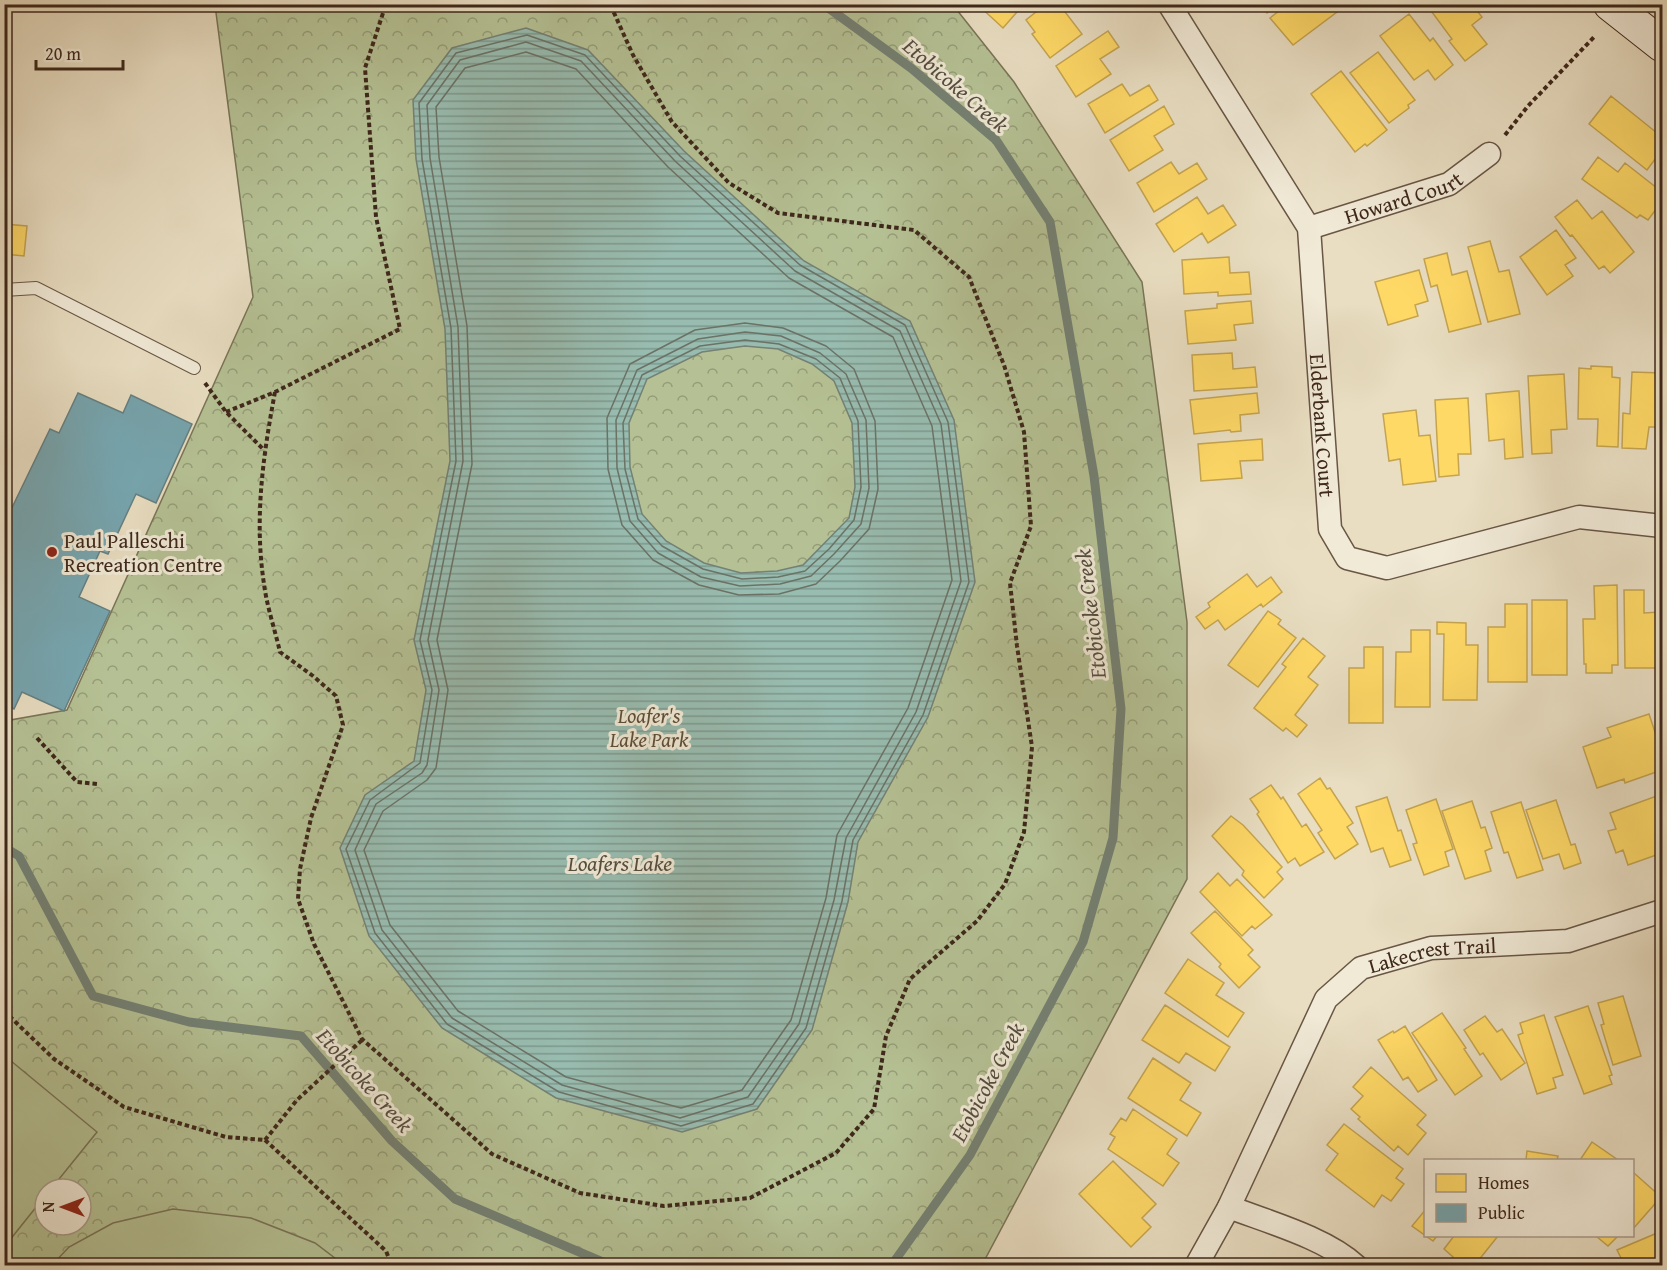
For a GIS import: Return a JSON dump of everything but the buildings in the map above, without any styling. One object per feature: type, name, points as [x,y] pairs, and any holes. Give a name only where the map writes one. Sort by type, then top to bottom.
[{"type":"main road","points":[[1610,4],[1662,45]]},
{"type":"street","name":"Elderbank Court","points":[[1169,4],[1309,228],[1330,529],[1347,558],[1387,568],[1578,517],[1662,526]]},
{"type":"street","name":"Howard Court","points":[[1309,228],[1449,184],[1489,154]]},
{"type":"street","name":"Lakecrest Trail","points":[[1196,1266],[1229,1206],[1326,999],[1361,968],[1431,948],[1568,941],[1662,911]]},
{"type":"street","points":[[1229,1206],[1344,1254],[1356,1266]]},
{"type":"lane","points":[[4,290],[36,288],[194,368]]},
{"type":"path","points":[[226,412],[275,392],[400,329],[376,217],[364,68],[386,4]]},
{"type":"path","points":[[275,392],[264,450],[258,516],[264,585],[280,652],[314,676],[336,696],[343,725],[312,818],[300,868],[298,898],[314,944],[362,1040],[492,1154],[580,1193],[664,1206],[750,1198],[796,1176],[836,1153],[874,1109],[886,1036],[910,979],[977,921],[1005,884],[1024,832],[1032,747],[1010,582],[1031,526],[1024,432],[1004,365],[969,277],[914,230],[778,213],[729,183],[672,122],[633,55],[610,4]]},
{"type":"path","points":[[1489,154],[1528,106],[1595,36]]},
{"type":"path","points":[[194,368],[226,412],[264,450]]},
{"type":"path","points":[[37,738],[77,782],[97,784]]},
{"type":"path","points":[[4,1011],[54,1059],[124,1107],[226,1137],[265,1140],[386,1251],[392,1266]]},
{"type":"path","points":[[265,1140],[297,1100],[362,1040]]},
{"type":"green space","name":"Loafer's Lake Park","points":[[215,5],[953,5],[1014,82],[1142,282],[1187,622],[1187,879],[982,1265],[5,1266],[5,721],[67,710],[253,297]]},
{"type":"green space","points":[[5,1056],[97,1132],[61,1177],[33,1177],[33,1211],[5,1246]]},
{"type":"green space","points":[[173,1209],[251,1218],[315,1243],[344,1265],[52,1265],[69,1247],[87,1237],[93,1237],[93,1234],[113,1223]]},
{"type":"water","name":"Loafers Lake","points":[[526,28],[588,50],[684,151],[804,261],[910,321],[954,420],[975,582],[928,717],[858,842],[848,902],[812,1030],[757,1109],[682,1132],[556,1098],[442,1028],[369,936],[340,848],[365,795],[414,761],[426,690],[414,640],[450,461],[445,329],[416,159],[413,100],[452,48]],"holes":[[[745,346],[778,349],[812,364],[834,381],[852,423],[855,487],[849,518],[803,565],[777,571],[741,573],[704,563],[666,541],[642,514],[630,467],[629,423],[647,379],[702,352]]]},
{"type":"waterway","name":"Etobicoke Creek","points":[[823,4],[911,68],[996,140],[1050,222],[1094,476],[1121,709],[1113,838],[1083,942],[970,1155],[891,1266]]},
{"type":"waterway","name":"Etobicoke Creek","points":[[4,847],[19,856],[93,996],[189,1022],[301,1036],[392,1141],[455,1199],[612,1266]]},
{"type":"place","name":"Paul Palleschi Recreation Centre","points":[[52,552]]}]
